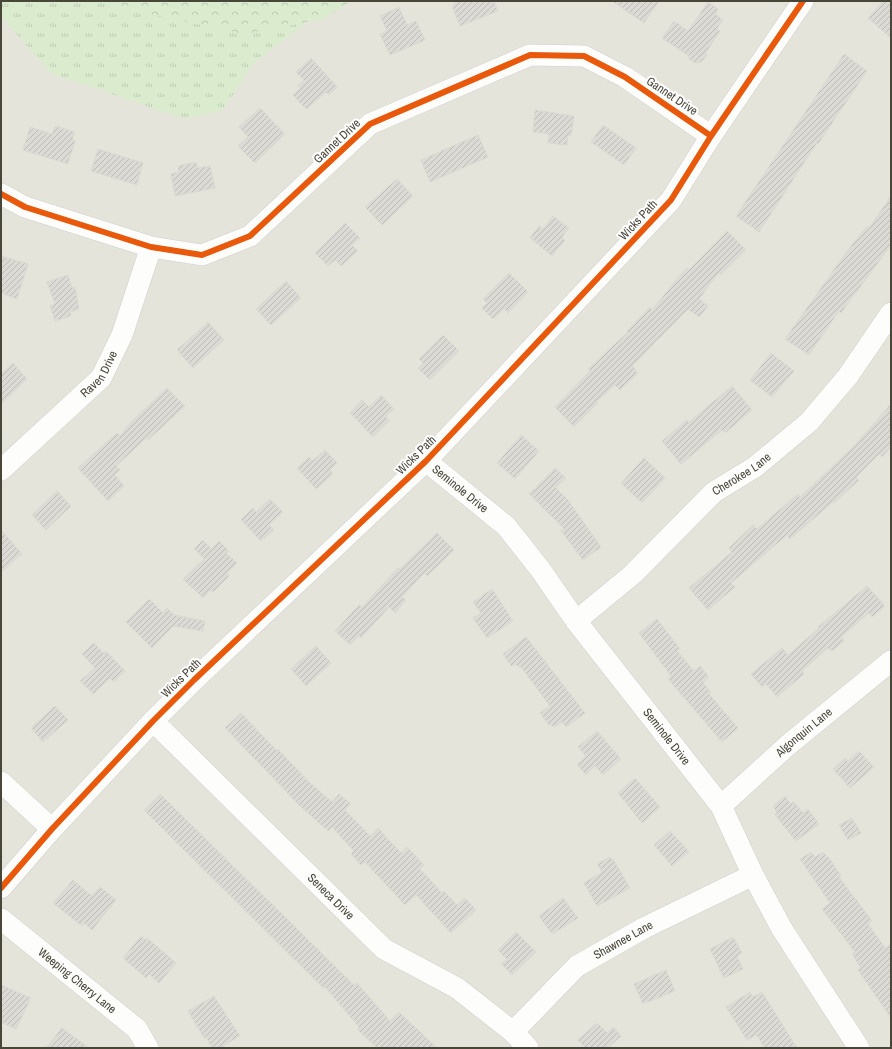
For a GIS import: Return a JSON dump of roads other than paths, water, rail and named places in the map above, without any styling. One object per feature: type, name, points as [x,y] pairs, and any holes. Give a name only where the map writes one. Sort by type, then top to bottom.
[{"type":"street","name":"Wicks Path","points":[[1,888],[52,829],[152,721],[426,462],[671,200],[711,136],[803,1]]},
{"type":"street","name":"Gannet Drive","points":[[1,194],[25,207],[151,247],[202,255],[250,236],[370,124],[530,55],[584,56],[625,77],[711,136]]},
{"type":"street","name":"Raven Drive","points":[[1,470],[101,378],[122,335],[151,247]]},
{"type":"street","name":"Cherokee Lane","points":[[576,621],[632,574],[714,492],[755,467],[809,422],[848,376],[891,313]]},
{"type":"street","name":"Seminole Drive","points":[[426,462],[506,526],[540,569],[576,621],[721,806],[753,875],[782,929],[859,1048]]},
{"type":"street","name":"Algonquin Lane","points":[[721,806],[788,745],[891,661]]},
{"type":"street","name":"Seneca Drive","points":[[152,721],[384,949],[457,988],[513,1032],[528,1048]]},
{"type":"street","points":[[1,782],[52,829]]},
{"type":"street","name":"Shawnee Lane","points":[[513,1032],[577,966],[644,928],[753,875]]},
{"type":"street","name":"Weeping Cherry Lane","points":[[1,919],[137,1029],[148,1048]]}]
